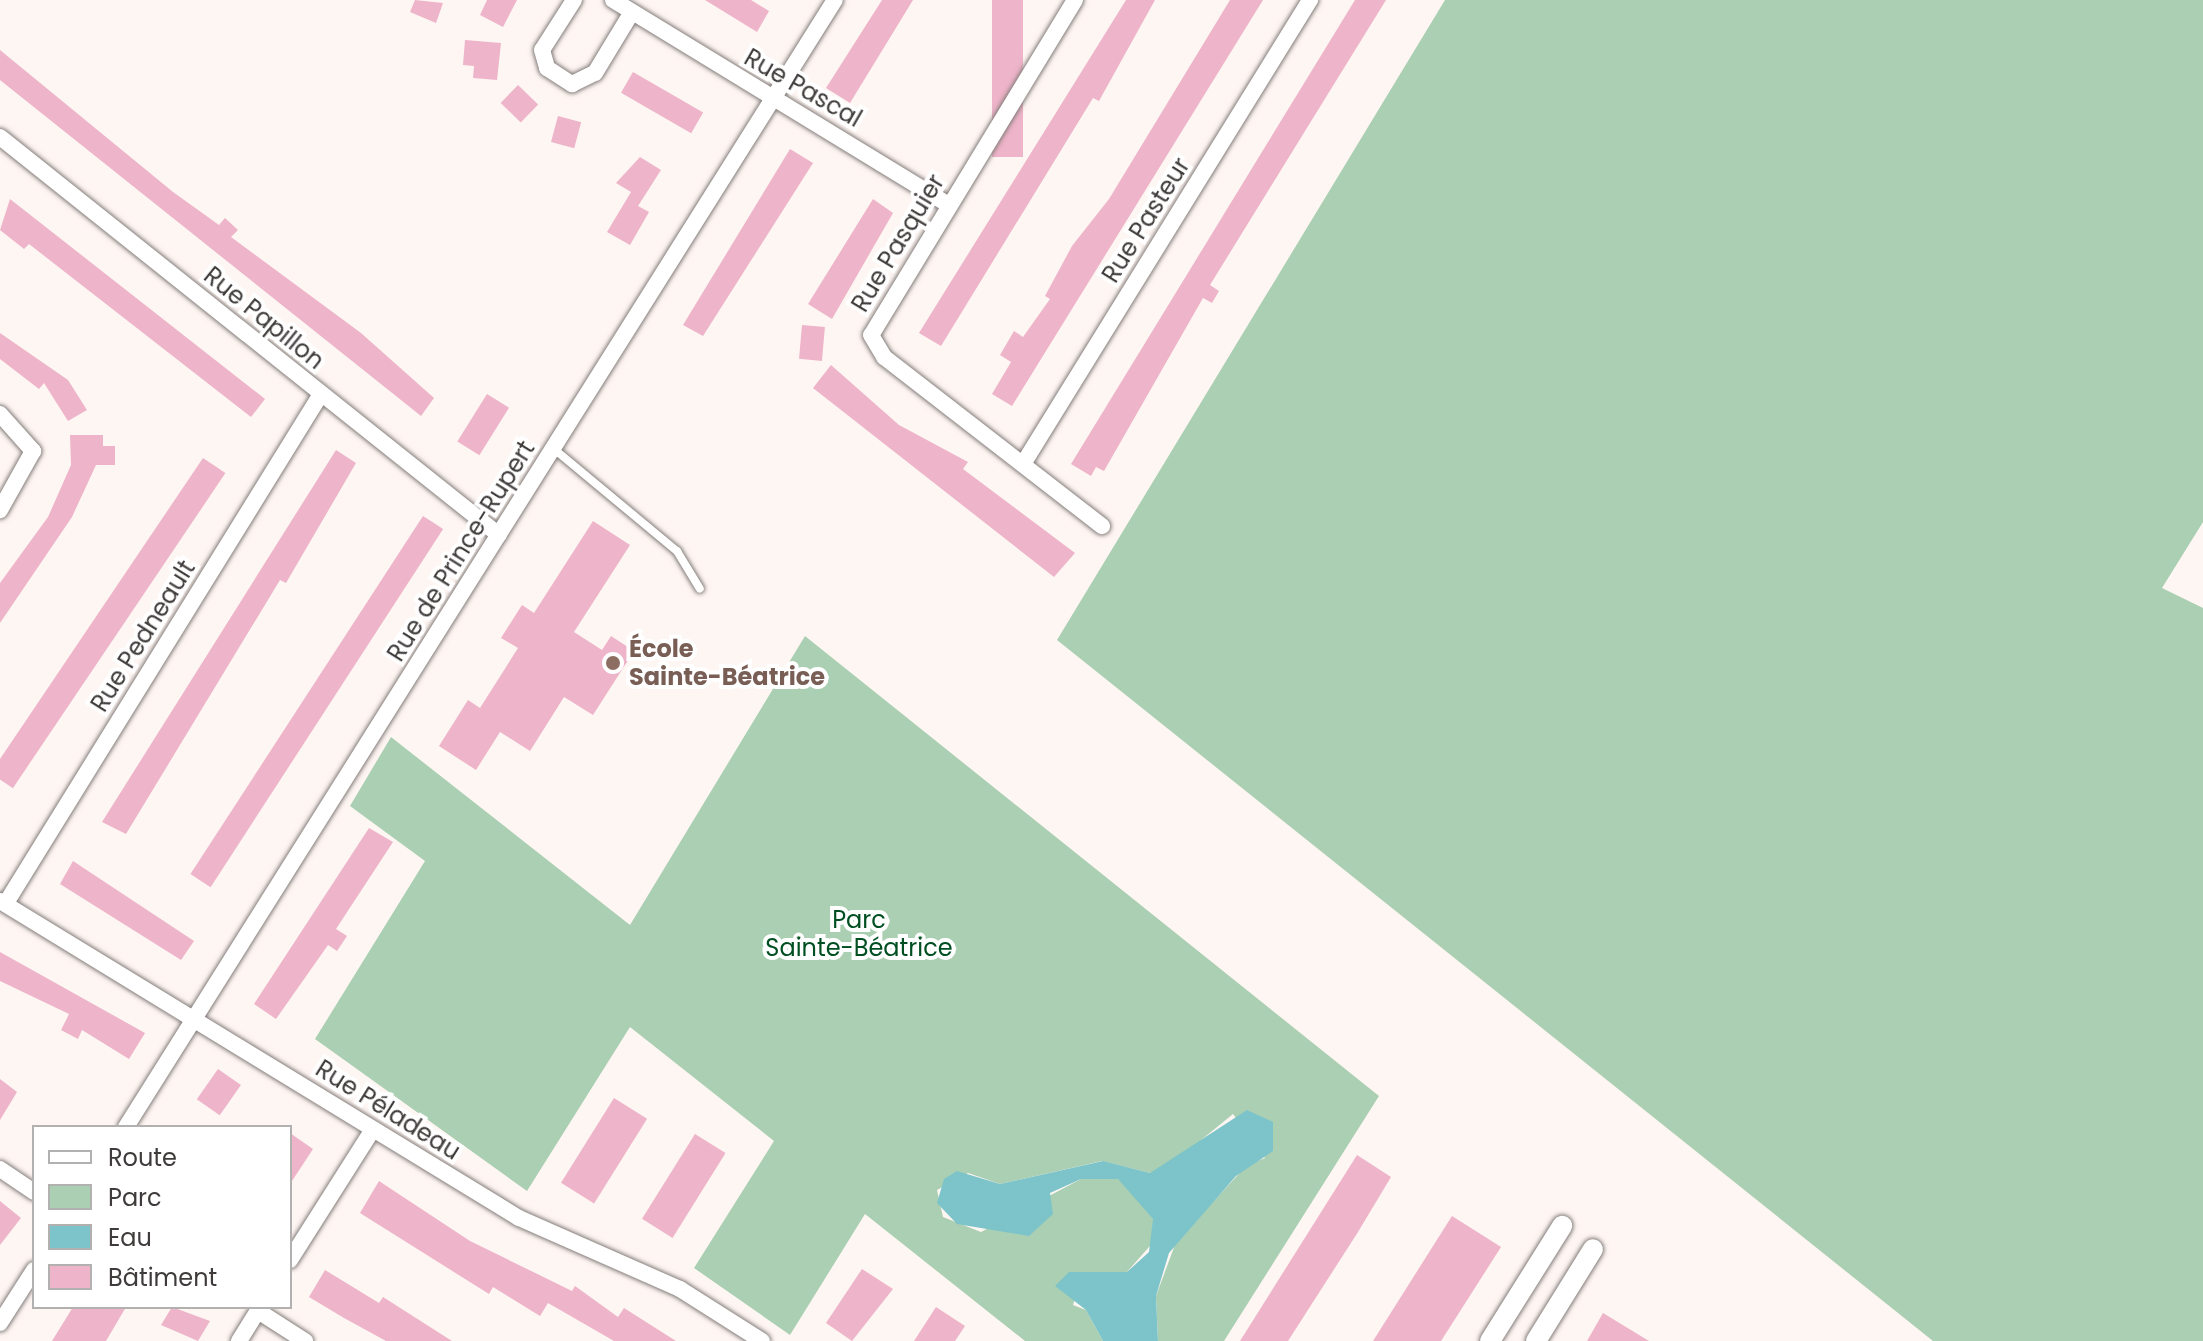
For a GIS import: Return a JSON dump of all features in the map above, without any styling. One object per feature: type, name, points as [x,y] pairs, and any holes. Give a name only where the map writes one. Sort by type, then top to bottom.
[{"type":"street","points":[[574,0],[542,50],[547,68],[572,84],[595,73],[632,12]]},
{"type":"street","name":"Rue Pascal","points":[[613,0],[949,205]]},
{"type":"street","name":"Rue de Prince-Rupert","points":[[127,1125],[835,0]]},
{"type":"street","name":"Rue Pasquier","points":[[1075,0],[871,335],[884,357],[1102,526]]},
{"type":"street","name":"Rue Pasteur","points":[[1023,464],[1310,0]]},
{"type":"street","name":"Rue Papillon","points":[[0,137],[499,535]]},
{"type":"street","name":"Rue Pedneault","points":[[3,902],[321,394]]},
{"type":"street","points":[[0,414],[33,451],[0,510]]},
{"type":"street","name":"Rue Péladeau","points":[[3,902],[196,1017],[372,1131],[519,1218],[680,1289],[762,1341]]},
{"type":"street","points":[[292,1257],[372,1131]]},
{"type":"street","points":[[0,1169],[32,1191]]},
{"type":"street","points":[[1490,1341],[1562,1226]]},
{"type":"street","points":[[1536,1341],[1593,1249]]},
{"type":"street","points":[[0,1323],[32,1273]]},
{"type":"street","points":[[239,1341],[259,1309],[305,1341]]},
{"type":"lane","points":[[554,449],[677,551],[700,589]]},
{"type":"green space","points":[[1445,0],[2203,0],[2203,522],[2162,588],[2203,608],[2203,1341],[1933,1341],[1057,640]]},
{"type":"green space","name":"Parc Sainte-Béatrice","points":[[805,636],[1379,1096],[1224,1341],[1158,1341],[1156,1296],[1176,1242],[1247,1165],[1265,1158],[1233,1114],[1168,1167],[1150,1173],[1102,1161],[1000,1184],[968,1173],[937,1190],[943,1217],[981,1232],[1081,1179],[1118,1179],[1132,1188],[1153,1219],[1156,1239],[1127,1272],[1083,1272],[1073,1305],[1086,1310],[1103,1341],[1025,1341],[865,1214],[790,1335],[694,1268],[774,1141],[630,1027],[527,1191],[315,1039],[425,861],[350,806],[391,737],[630,925]]},
{"type":"water","points":[[1247,1110],[1273,1122],[1273,1151],[1236,1176],[1169,1253],[1156,1296],[1158,1341],[1103,1341],[1086,1310],[1055,1286],[1069,1272],[1127,1272],[1149,1252],[1153,1219],[1118,1179],[1081,1179],[1050,1193],[1053,1214],[1029,1236],[957,1224],[937,1203],[944,1179],[957,1171],[1000,1184],[1103,1161],[1150,1173]]},
{"type":"building","points":[[415,0],[443,3],[436,23],[410,12]]},
{"type":"building","points":[[487,0],[517,0],[503,27],[480,15]]},
{"type":"building","points":[[705,0],[751,0],[769,11],[757,32]]},
{"type":"building","points":[[882,0],[913,0],[850,103],[826,88]]},
{"type":"building","points":[[992,0],[1023,0],[1023,157],[992,157]]},
{"type":"building","points":[[1126,0],[1155,0],[1099,101],[1093,98],[941,346],[919,333]]},
{"type":"building","points":[[1230,0],[1263,0],[1012,406],[992,394],[1011,362],[1000,355],[1014,331],[1023,337],[1050,299],[1045,296],[1072,246],[1109,199]]},
{"type":"building","points":[[1355,0],[1386,0],[1210,285],[1219,291],[1212,303],[1203,298],[1104,471],[1096,467],[1091,476],[1071,464]]},
{"type":"building","points":[[465,40],[501,43],[497,80],[473,78],[474,66],[463,65]]},
{"type":"building","points":[[0,50],[173,192],[219,225],[225,218],[238,230],[231,237],[361,333],[434,398],[421,416],[0,80]]},
{"type":"building","points":[[633,72],[703,112],[691,133],[621,93]]},
{"type":"building","points":[[518,85],[538,104],[521,122],[501,103]]},
{"type":"building","points":[[558,116],[581,122],[574,148],[551,142]]},
{"type":"building","points":[[790,149],[813,163],[703,336],[683,325]]},
{"type":"building","points":[[640,157],[661,170],[638,206],[649,212],[630,245],[607,232],[631,192],[616,183]]},
{"type":"building","points":[[10,199],[265,399],[251,417],[29,244],[24,249],[0,230]]},
{"type":"building","points":[[873,199],[893,213],[832,319],[808,304]]},
{"type":"building","points":[[802,325],[825,327],[822,361],[799,359]]},
{"type":"building","points":[[0,333],[68,380],[87,410],[68,421],[44,383],[39,389],[0,359]]},
{"type":"building","points":[[831,365],[899,425],[968,462],[963,469],[1075,553],[1054,577],[813,388]]},
{"type":"building","points":[[487,394],[509,408],[479,455],[457,441]]},
{"type":"building","points":[[70,435],[103,435],[103,446],[115,446],[115,465],[96,465],[72,517],[0,623],[0,583],[48,517],[71,465]]},
{"type":"building","points":[[336,450],[356,463],[286,583],[280,580],[126,834],[102,822]]},
{"type":"building","points":[[203,458],[225,473],[13,788],[0,779],[0,759]]},
{"type":"building","points":[[423,516],[443,529],[211,887],[190,874]]},
{"type":"building","points":[[593,521],[630,545],[574,632],[602,650],[611,636],[634,651],[593,715],[564,697],[530,751],[500,732],[476,770],[439,746],[468,700],[480,708],[518,648],[501,638],[522,605],[534,613]]},
{"type":"building","points":[[369,828],[393,842],[336,929],[347,936],[337,951],[328,945],[276,1019],[254,1004]]},
{"type":"building","points":[[73,861],[194,941],[181,960],[60,884]]},
{"type":"building","points":[[0,952],[145,1033],[129,1059],[82,1030],[78,1039],[61,1030],[69,1014],[0,981]]},
{"type":"building","points":[[218,1069],[241,1085],[220,1115],[197,1099]]},
{"type":"building","points":[[0,1079],[17,1092],[0,1120]]},
{"type":"building","points":[[614,1098],[647,1119],[594,1203],[561,1183]]},
{"type":"building","points":[[292,1134],[313,1149],[292,1181]]},
{"type":"building","points":[[695,1134],[726,1153],[673,1238],[642,1219]]},
{"type":"building","points":[[1357,1155],[1391,1177],[1358,1232],[1288,1341],[1240,1341]]},
{"type":"building","points":[[379,1181],[470,1241],[572,1291],[575,1286],[618,1317],[624,1308],[676,1341],[614,1341],[548,1303],[540,1316],[493,1287],[489,1294],[360,1213]]},
{"type":"building","points":[[0,1201],[21,1218],[0,1245]]},
{"type":"building","points":[[1452,1216],[1501,1247],[1441,1341],[1373,1341]]},
{"type":"building","points":[[862,1269],[893,1289],[852,1341],[826,1323]]},
{"type":"building","points":[[325,1270],[379,1303],[383,1297],[452,1341],[386,1341],[344,1318],[309,1297]]},
{"type":"building","points":[[936,1307],[965,1326],[955,1341],[914,1341]]},
{"type":"building","points":[[72,1309],[125,1309],[106,1341],[52,1341]]},
{"type":"building","points":[[171,1309],[210,1321],[198,1341],[161,1325]]},
{"type":"building","points":[[1603,1313],[1649,1341],[1587,1341]]},
{"type":"place","name":"École Sainte-Béatrice","points":[[613,663]]}]
